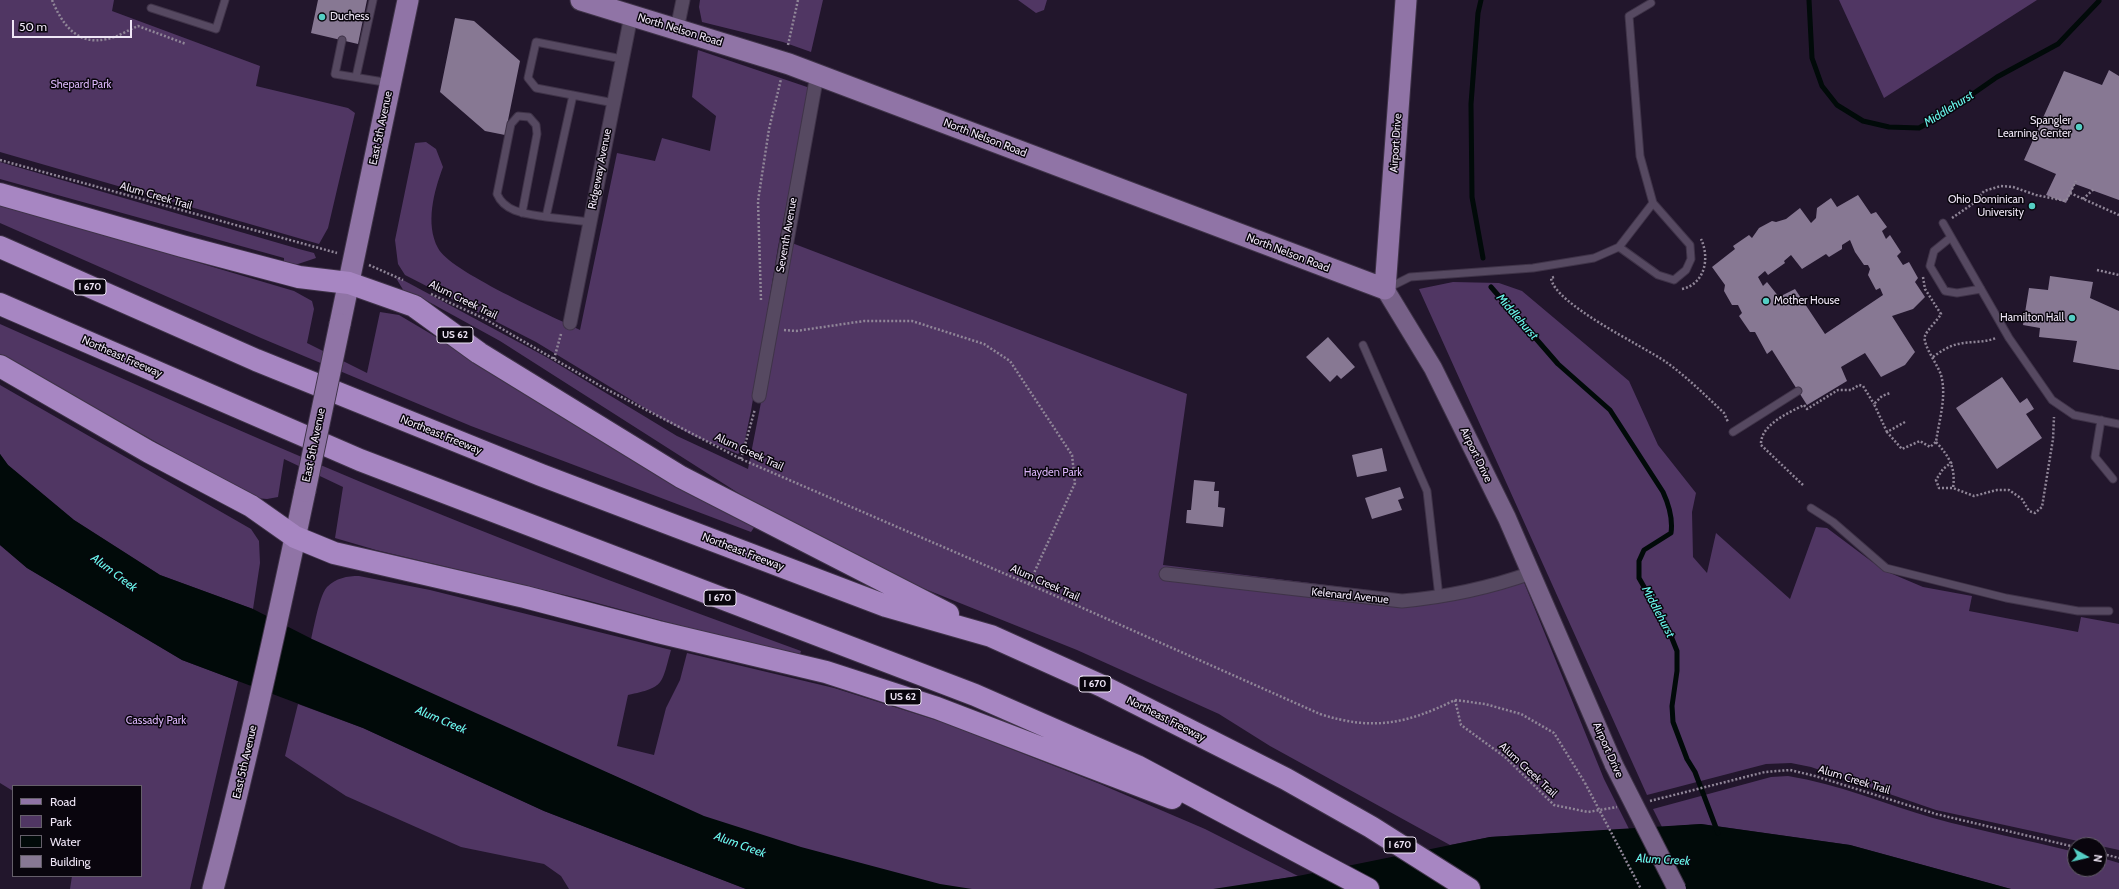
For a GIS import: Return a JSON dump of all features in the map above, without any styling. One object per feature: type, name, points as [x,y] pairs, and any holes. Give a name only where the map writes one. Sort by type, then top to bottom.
[{"type":"highway","points":[[0,194],[182,246],[299,277],[349,283]]},
{"type":"highway","name":"Northeast Freeway","points":[[0,247],[256,360],[540,475],[886,606],[991,636],[1102,686],[1286,779],[1371,827],[1468,889]]},
{"type":"highway","name":"US 62","points":[[349,283],[414,306],[479,353],[682,477],[991,636]]},
{"type":"highway","name":"Northeast Freeway","points":[[0,304],[360,460],[975,696],[1137,766],[1368,889]]},
{"type":"highway","points":[[0,366],[149,452],[251,506],[295,537]]},
{"type":"highway","name":"US 62","points":[[295,537],[334,553],[525,597],[662,633],[826,672],[937,708],[1268,836]]},
{"type":"main road","name":"East 5th Avenue","points":[[213,889],[245,761],[286,579],[408,0]]},
{"type":"main road","name":"North Nelson Road","points":[[581,0],[623,11],[785,62],[1385,289]]},
{"type":"main road","name":"Airport Drive","points":[[1406,0],[1385,289],[1433,368],[1504,511],[1614,765],[1677,889]]},
{"type":"street","points":[[677,29],[683,0]]},
{"type":"street","name":"Ridgeway Avenue","points":[[570,323],[622,58],[623,11]]},
{"type":"street","name":"Seventh Avenue","points":[[759,396],[817,75]]},
{"type":"street","name":"Kelenard Avenue","points":[[1166,574],[1402,601],[1439,597],[1496,585],[1531,573]]},
{"type":"lane","points":[[151,8],[216,29],[225,0]]},
{"type":"lane","points":[[356,78],[373,0]]},
{"type":"lane","points":[[1619,247],[1658,276],[1674,280],[1686,270],[1691,259],[1690,245],[1653,203],[1640,156],[1629,16],[1651,3]]},
{"type":"lane","points":[[342,40],[335,74],[391,84]]},
{"type":"lane","points":[[614,103],[536,88],[528,78],[536,42],[622,58]]},
{"type":"lane","points":[[546,217],[572,95]]},
{"type":"lane","points":[[522,213],[537,134],[536,125],[529,117],[518,116],[511,124],[497,194],[501,202],[506,207],[522,213],[590,222]]},
{"type":"lane","points":[[1385,289],[1410,277],[1534,268],[1594,258],[1619,247],[1653,203]]},
{"type":"lane","points":[[1943,224],[2010,338],[2052,400],[2074,415],[2119,424]]},
{"type":"lane","points":[[1950,238],[1934,251],[1930,266],[1945,291],[1957,293],[1981,289]]},
{"type":"lane","points":[[1363,345],[1427,490],[1439,597]]},
{"type":"lane","points":[[1733,432],[1798,391]]},
{"type":"lane","points":[[2100,420],[2095,457],[2113,479]]},
{"type":"lane","points":[[1811,508],[1833,522],[1886,568],[2006,598],[2078,611],[2109,611]]},
{"type":"path","points":[[52,0],[65,25],[77,36],[90,41],[107,39],[138,26],[186,44]]},
{"type":"path","points":[[761,306],[758,201],[769,129],[798,0]]},
{"type":"path","name":"Alum Creek Trail","points":[[0,160],[354,257],[409,283]]},
{"type":"path","points":[[1943,224],[1974,203],[1984,191],[2001,186],[2012,187],[2036,195],[2066,201],[2076,181]]},
{"type":"path","points":[[2083,199],[2094,189]]},
{"type":"path","points":[[2070,193],[2119,215]]},
{"type":"path","points":[[1675,290],[1688,288],[1698,281],[1706,264],[1706,249],[1700,236],[1690,245]]},
{"type":"path","points":[[2097,270],[2119,275]]},
{"type":"path","points":[[1556,275],[1551,278],[1552,285],[1570,303],[1628,341],[1668,363],[1724,413],[1733,432]]},
{"type":"path","points":[[1803,485],[1762,445],[1761,437],[1766,428],[1804,405],[1807,409],[1838,390],[1851,390],[1858,385],[1863,386],[1874,404],[1887,432],[1902,449],[1920,441],[1930,447],[1936,442],[1943,396],[1941,375],[1933,357],[1924,344],[1924,335],[1941,314],[1925,289],[1936,296]]},
{"type":"path","name":"Alum Creek Trail","points":[[430,293],[485,319],[604,388],[741,459],[1029,584],[1320,714],[1344,722],[1372,725],[1423,716],[1455,700],[1461,725],[1505,757],[1554,805],[1588,812],[1625,806]]},
{"type":"path","points":[[771,330],[796,331],[864,321],[912,321],[984,344],[1010,361],[1072,455],[1076,483],[1029,584]]},
{"type":"path","points":[[554,358],[563,328],[570,323]]},
{"type":"path","points":[[1933,357],[1948,347],[1996,338],[1992,333]]},
{"type":"path","points":[[1874,404],[1882,396],[1890,393]]},
{"type":"path","points":[[741,459],[759,396]]},
{"type":"path","points":[[1952,462],[1943,469],[1936,480],[1938,488],[1953,488],[1974,496],[1997,490],[2009,490],[2022,499],[2029,511],[2035,513],[2042,507],[2056,418]]},
{"type":"path","points":[[1887,432],[1905,422]]},
{"type":"path","points":[[1936,442],[1952,462],[1954,472],[1953,488]]},
{"type":"path","points":[[1455,700],[1485,704],[1520,714],[1554,733],[1585,783],[1641,889]]},
{"type":"path","name":"Alum Creek Trail","points":[[1646,802],[1765,772],[1790,770],[1936,814],[2067,845]]},
{"type":"path","points":[[2107,855],[2119,858]]},
{"type":"green space","name":"Shepard Park","points":[[0,0],[114,0],[112,11],[260,66],[256,86],[348,108],[355,113],[328,228],[319,244],[0,152]]},
{"type":"green space","points":[[700,0],[823,0],[811,52],[783,42],[702,22],[699,7]]},
{"type":"green space","points":[[1018,0],[1047,0],[1044,10],[1036,13]]},
{"type":"green space","points":[[1839,0],[2037,0],[1884,98]]},
{"type":"green space","points":[[698,50],[810,88],[778,247],[751,411],[743,449],[738,454],[694,436],[666,421],[536,342],[405,275],[398,264],[395,240],[415,143],[426,142],[436,149],[443,167],[434,197],[431,218],[434,239],[438,248],[446,258],[480,280],[580,330],[617,153],[655,161],[662,138],[710,151],[716,116],[692,97]]},
{"type":"green space","points":[[0,162],[314,253],[316,258],[298,264],[284,264],[284,258],[0,179]]},
{"type":"green space","points":[[0,204],[294,291],[312,301],[314,309],[307,343],[367,373],[380,312],[399,315],[755,526],[751,532],[471,426],[261,338],[0,223]]},
{"type":"green space","name":"Hayden Park","points":[[792,243],[1187,394],[1163,565],[1408,595],[1474,588],[1519,570],[1604,779],[1629,829],[1490,837],[1450,845],[1270,746],[1219,714],[1077,650],[895,577],[743,496],[500,341],[420,297],[405,293],[396,278],[403,280],[548,358],[677,436],[748,469]]},
{"type":"green space","points":[[1453,282],[1499,283],[1522,291],[1629,381],[1658,445],[1696,493],[1692,512],[1693,557],[1707,573],[1716,533],[1790,599],[1816,527],[1827,528],[1883,570],[1923,587],[1972,596],[1969,611],[2078,632],[2081,617],[2119,624],[2119,850],[2107,847],[2107,837],[2067,837],[2067,839],[1936,810],[1811,767],[1791,763],[1766,764],[1647,795],[1419,289]]},
{"type":"green space","points":[[0,324],[207,416],[363,483],[559,561],[801,651],[799,658],[586,600],[376,550],[335,538],[343,487],[284,459],[278,497],[267,499],[255,498],[0,354]]},
{"type":"green space","points":[[0,385],[251,529],[259,541],[260,563],[253,609],[160,575],[74,520],[8,465],[0,454]]},
{"type":"green space","name":"Cassady Park","points":[[0,545],[27,568],[182,660],[238,681],[190,889],[70,889],[72,877],[142,877],[142,785],[12,785],[12,790],[0,783]]},
{"type":"green space","points":[[359,576],[430,590],[671,650],[663,678],[660,683],[649,690],[628,695],[617,746],[654,755],[666,708],[680,680],[687,653],[834,688],[945,723],[1100,784],[1205,829],[1298,876],[1272,880],[1297,889],[915,889],[753,852],[672,802],[610,774],[306,664],[317,611],[327,587],[330,584],[346,577]]},
{"type":"green space","points":[[298,704],[363,728],[544,811],[746,889],[569,889],[561,876],[544,864],[461,847],[346,796],[285,756]]},
{"type":"green space","points":[[1788,776],[1825,784],[1951,823],[2067,850],[2067,877],[2107,877],[2107,859],[2119,863],[2119,889],[2011,889],[1850,845],[1701,824],[1662,827],[1653,809],[1771,777]]},
{"type":"water","name":"Alum Creek","points":[[0,454],[8,465],[74,520],[160,575],[253,609],[312,639],[704,816],[801,847],[940,884],[972,889],[746,889],[544,811],[363,728],[182,660],[27,568],[0,545]]},
{"type":"water","name":"Alum Creek","points":[[1701,824],[1850,845],[2011,889],[1213,889],[1298,876],[1490,837]]},
{"type":"building","points":[[318,0],[367,0],[358,44],[311,33]]},
{"type":"building","points":[[455,18],[474,21],[520,61],[505,135],[485,131],[440,92]]},
{"type":"building","name":"Spangler Learning Center","points":[[2109,70],[2119,76],[2119,200],[2075,184],[2066,203],[2046,195],[2056,174],[2024,160],[2064,71],[2102,85]]},
{"type":"building","name":"Mother House","points":[[1858,195],[1871,214],[1876,212],[1887,227],[1882,231],[1886,239],[1890,235],[1901,252],[1897,256],[1903,265],[1909,262],[1918,278],[1915,282],[1925,297],[1913,309],[1892,316],[1915,352],[1905,365],[1881,377],[1865,353],[1841,367],[1847,381],[1807,405],[1772,350],[1767,354],[1755,332],[1750,332],[1739,316],[1742,313],[1738,305],[1732,305],[1724,291],[1725,285],[1712,267],[1735,249],[1733,246],[1749,235],[1752,238],[1759,228],[1772,221],[1776,222],[1786,219],[1800,208],[1811,223],[1816,218],[1817,208],[1831,198],[1837,207]],"holes":[[[1850,240],[1855,252],[1864,265],[1868,265],[1870,269],[1868,275],[1876,290],[1880,288],[1883,295],[1825,334],[1795,289],[1779,297],[1767,282],[1763,286],[1758,277],[1765,271],[1768,275],[1785,263],[1784,261],[1791,255],[1802,269],[1826,254],[1829,257],[1842,249],[1842,245]]]},
{"type":"building","name":"Hamilton Hall","points":[[2050,276],[2093,282],[2090,298],[2119,311],[2119,370],[2073,362],[2077,341],[2039,337],[2040,328],[2023,325],[2029,288],[2048,290]]},
{"type":"building","points":[[1328,337],[1355,367],[1341,379],[1337,375],[1330,382],[1306,357]]},
{"type":"building","points":[[2002,377],[2020,403],[2027,398],[2034,409],[2026,414],[2042,438],[1997,469],[1956,408]]},
{"type":"building","points":[[1382,448],[1387,471],[1357,477],[1352,455]]},
{"type":"building","points":[[1194,480],[1215,482],[1214,491],[1219,491],[1218,507],[1225,508],[1223,527],[1186,523],[1187,510],[1191,510]]},
{"type":"building","points":[[1400,487],[1404,498],[1398,500],[1402,510],[1372,519],[1365,498]]},
{"type":"waterway","name":"Middlehurst","points":[[1481,0],[1478,13],[1471,104],[1472,197],[1483,258]]},
{"type":"waterway","name":"Middlehurst","points":[[1809,0],[1812,58],[1822,86],[1837,105],[1863,121],[1889,127],[1919,128],[1944,114],[1997,77],[2058,44],[2099,1]]},
{"type":"waterway","name":"Middlehurst","points":[[1491,287],[1558,364],[1610,410],[1663,492],[1671,517],[1671,533],[1644,550],[1639,561],[1639,578],[1669,631],[1677,651],[1677,671],[1672,706],[1673,722],[1687,759],[1695,772],[1718,833]]},
{"type":"place","name":"Duchess","points":[[322,17]]},
{"type":"place","name":"Spangler Learning Center","points":[[2079,127]]},
{"type":"place","name":"Ohio Dominican University","points":[[2032,206]]},
{"type":"place","name":"Mother House","points":[[1766,301]]},
{"type":"place","name":"Hamilton Hall","points":[[2072,318]]}]
